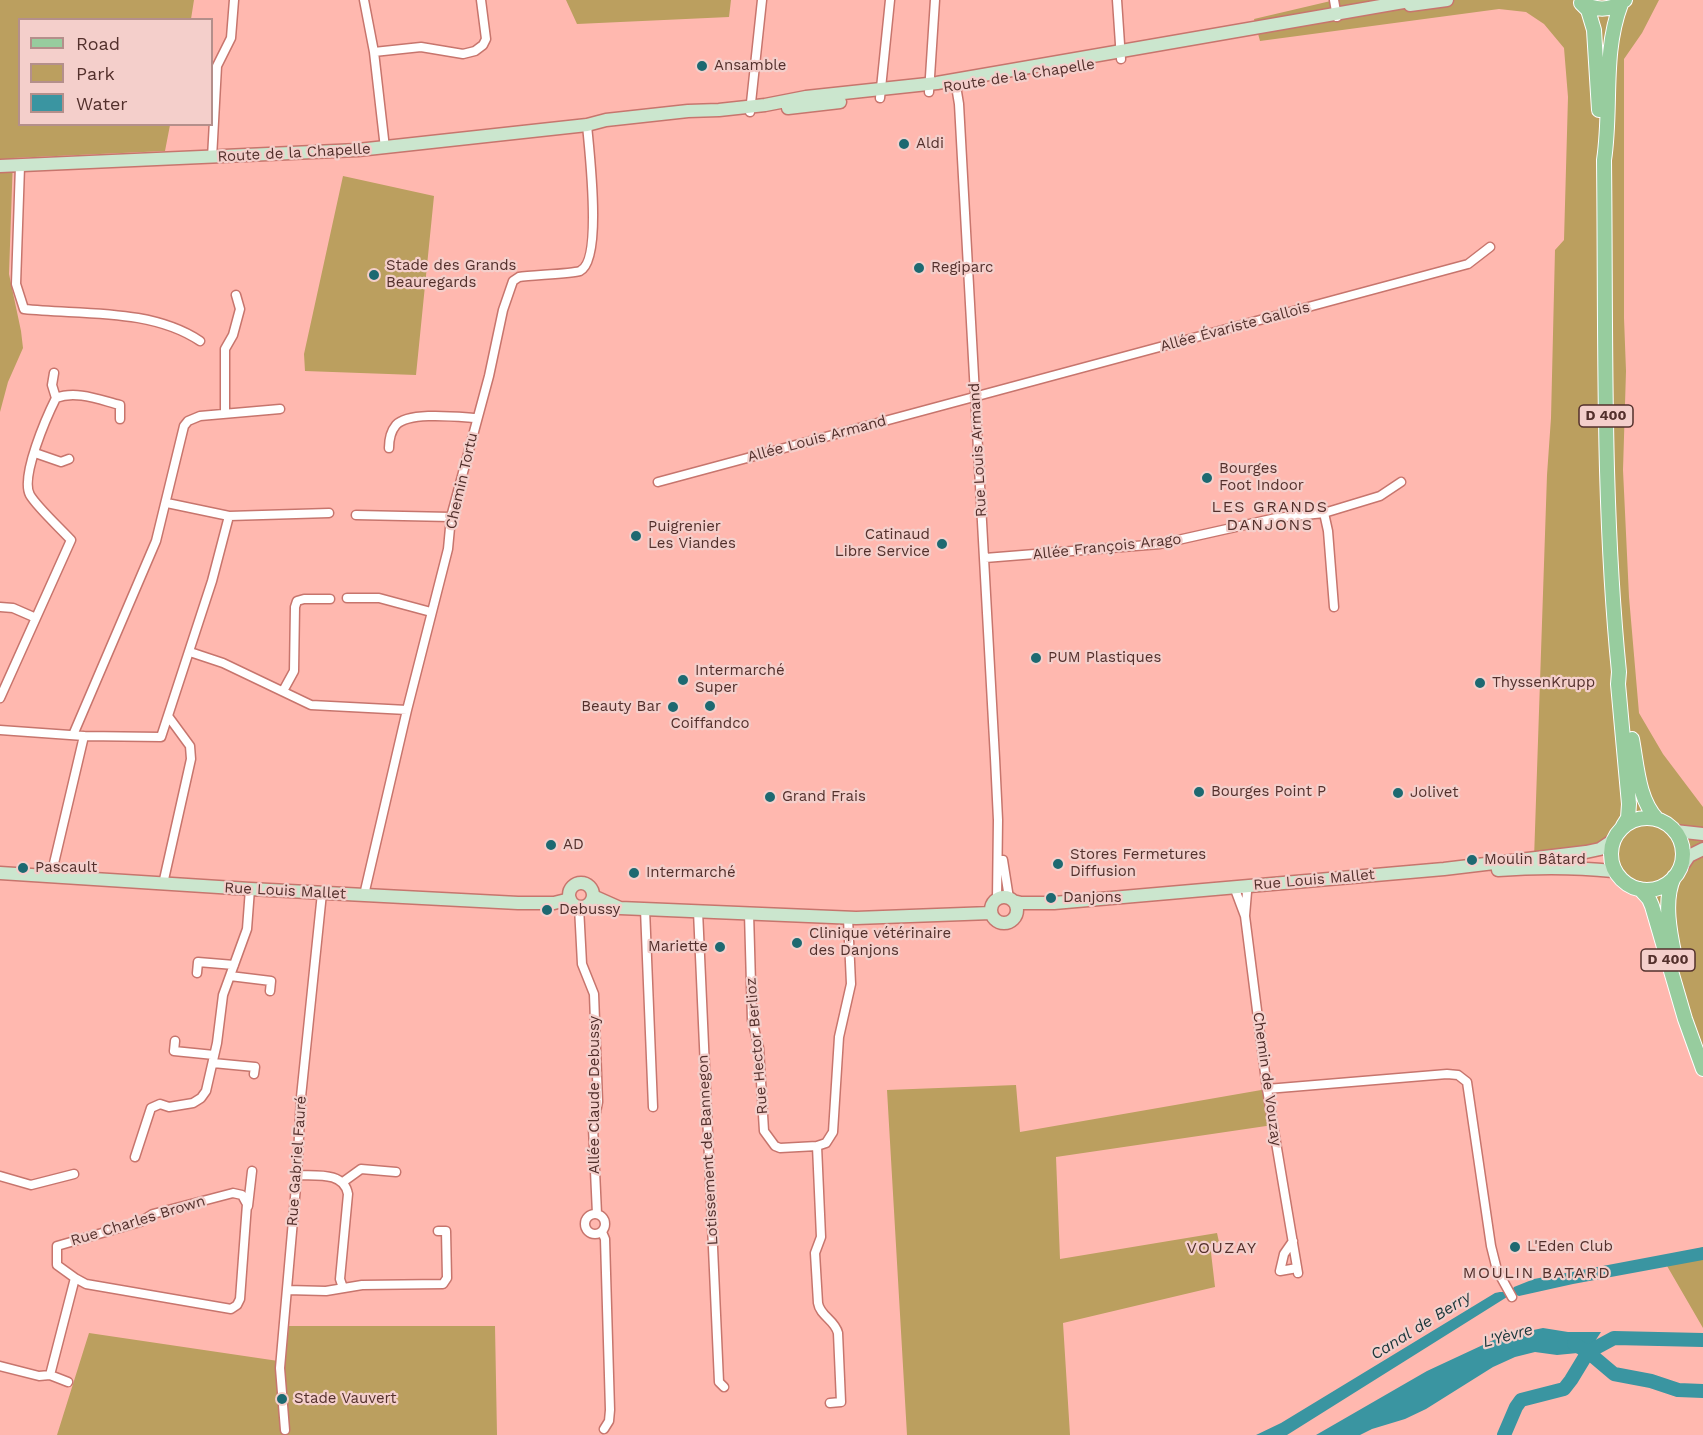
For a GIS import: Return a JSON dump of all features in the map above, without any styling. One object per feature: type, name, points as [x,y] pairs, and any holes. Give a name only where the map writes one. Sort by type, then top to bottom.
[{"type":"main road","name":"Route de la Chapelle","points":[[0,166],[212,158],[385,148],[587,125],[598,127],[749,110],[928,88],[1121,56],[1415,0]]},
{"type":"main road","name":"Route de la Chapelle","points":[[1336,16],[1447,0]]},
{"type":"main road","points":[[1580,2],[1590,8],[1601,9],[1611,8],[1623,2]]},
{"type":"main road","name":"D 400","points":[[1580,2],[1588,10],[1594,30],[1600,134],[1604,160],[1606,484],[1618,684],[1628,775],[1628,818],[1623,826]]},
{"type":"main road","name":"D 400","points":[[1604,160],[1609,63],[1615,25],[1623,2]]},
{"type":"main road","name":"D 400","points":[[1619,672],[1644,797],[1650,811],[1657,819]]},
{"type":"main road","points":[[1703,834],[1675,831],[1657,819],[1643,817],[1623,826],[1612,841],[1610,856],[1616,873],[1626,883],[1640,890],[1659,888],[1676,874],[1689,856],[1703,849]]},
{"type":"main road","points":[[1675,831],[1683,850],[1676,874]]},
{"type":"main road","name":"Rue Louis Mallet","points":[[1242,890],[1586,852],[1600,849],[1612,841]]},
{"type":"main road","name":"Rue Louis Mallet","points":[[0,873],[518,903],[575,903],[570,890],[578,884],[588,885],[593,896],[620,908],[848,918],[991,913],[996,920],[1004,922],[1012,920],[1009,902],[1054,903],[1536,868],[1585,868],[1616,873]]},
{"type":"main road","name":"D 400","points":[[1676,874],[1669,893],[1671,937],[1690,1018],[1691,1033]]},
{"type":"main road","name":"D 400","points":[[1640,890],[1652,906],[1685,1019],[1703,1069]]},
{"type":"main road","points":[[575,903],[589,904],[593,896]]},
{"type":"main road","points":[[991,913],[992,905],[1009,902]]},
{"type":"street","points":[[212,158],[217,66],[231,38],[234,0]]},
{"type":"street","points":[[364,0],[374,52],[385,148]]},
{"type":"street","points":[[374,52],[421,47],[464,54],[475,51],[483,45],[486,39],[481,0]]},
{"type":"street","points":[[749,110],[762,0]]},
{"type":"street","points":[[880,94],[890,0]]},
{"type":"street","points":[[928,88],[935,0]]},
{"type":"street","points":[[1117,0],[1121,56]]},
{"type":"street","points":[[1334,0],[1336,16]]},
{"type":"street","name":"Rue Louis Armand","points":[[955,83],[959,104],[998,820],[1009,902]]},
{"type":"street","name":"Chemin Tortu","points":[[364,895],[407,710],[448,549],[451,517],[503,310],[513,281],[519,277],[580,271],[588,263],[592,241],[592,218],[587,125]]},
{"type":"street","points":[[20,166],[16,284],[24,309],[145,318],[187,332],[200,341]]},
{"type":"street","name":"Allée Évariste Gallois","points":[[975,397],[1468,264],[1490,247]]},
{"type":"street","points":[[225,412],[225,349],[233,335],[240,309],[236,295]]},
{"type":"street","points":[[54,373],[52,385],[56,398]]},
{"type":"street","points":[[0,698],[71,540],[29,494],[27,478],[46,417],[56,398],[66,394],[120,405],[120,419]]},
{"type":"street","name":"Allée Louis Armand","points":[[658,482],[975,397]]},
{"type":"street","points":[[73,735],[156,541],[184,426],[188,421],[200,416],[225,412],[280,409]]},
{"type":"street","points":[[389,448],[390,438],[397,424],[412,417],[477,418]]},
{"type":"street","points":[[35,453],[61,462],[69,459]]},
{"type":"street","name":"Allée François Arago","points":[[985,558],[1160,544],[1246,524],[1324,513],[1380,496],[1401,482]]},
{"type":"street","points":[[167,503],[229,516],[329,513]]},
{"type":"street","points":[[1324,513],[1328,531],[1334,607]]},
{"type":"street","points":[[356,515],[451,517]]},
{"type":"street","points":[[0,730],[84,736],[161,736],[190,652],[229,516]]},
{"type":"street","points":[[283,691],[294,671],[297,601],[330,598]]},
{"type":"street","points":[[347,598],[379,598],[431,612]]},
{"type":"street","points":[[0,607],[13,608],[36,618]]},
{"type":"street","points":[[190,652],[223,663],[311,705],[407,710]]},
{"type":"street","points":[[163,884],[191,759],[190,746],[168,716]]},
{"type":"street","points":[[51,876],[84,736]]},
{"type":"street","points":[[135,1157],[151,1108],[160,1104],[169,1107],[193,1103],[199,1100],[206,1091],[223,995],[247,929],[250,889]]},
{"type":"street","name":"Chemin de Vouzay","points":[[1242,890],[1267,1089],[1293,1241],[1297,1270],[1280,1271],[1284,1254],[1293,1241]]},
{"type":"street","name":"Rue Gabriel Fauré","points":[[285,1430],[280,1368],[297,1175],[301,1097],[322,893]]},
{"type":"street","name":"Allée Claude Debussy","points":[[575,903],[582,964],[594,994],[598,1102],[593,1127],[597,1214]]},
{"type":"street","points":[[645,909],[653,1107]]},
{"type":"street","name":"Lotissement de Bannegon","points":[[698,911],[719,1382],[724,1387]]},
{"type":"street","name":"Rue Hector Berlioz","points":[[748,913],[752,1020],[759,1048],[764,1131],[775,1146],[780,1148],[817,1146]]},
{"type":"street","points":[[830,1403],[841,1402],[837,1328],[822,1312],[818,1303],[815,1253],[821,1237],[817,1146],[826,1143],[833,1132],[839,1037],[851,984],[848,918]]},
{"type":"street","points":[[197,973],[198,962],[234,965]]},
{"type":"street","points":[[230,976],[272,981],[270,991]]},
{"type":"street","points":[[175,1041],[174,1051],[255,1067],[254,1074]]},
{"type":"street","points":[[1267,1089],[1447,1074],[1458,1075],[1467,1082],[1491,1246],[1497,1270],[1512,1297]]},
{"type":"street","points":[[343,1182],[361,1169],[396,1172]]},
{"type":"street","points":[[50,1375],[75,1278],[86,1284],[231,1309],[237,1305],[240,1299],[252,1171]]},
{"type":"street","points":[[0,1176],[31,1185],[75,1174]]},
{"type":"street","points":[[297,1175],[335,1178],[346,1186],[348,1194],[340,1279],[343,1288]]},
{"type":"street","name":"Rue Charles Brown","points":[[75,1278],[57,1266],[57,1246],[140,1222],[153,1214],[233,1193],[242,1195],[248,1210]]},
{"type":"street","name":"Allée Claude Debussy","points":[[597,1214],[605,1220],[606,1227],[602,1232],[594,1234],[586,1229],[586,1220],[591,1215],[597,1214]]},
{"type":"street","points":[[287,1290],[326,1291],[363,1285],[443,1284],[447,1278],[446,1231],[438,1231]]},
{"type":"street","name":"Allée Claude Debussy","points":[[602,1232],[605,1239],[610,1410],[609,1421],[604,1429]]},
{"type":"street","points":[[0,1366],[39,1376],[50,1375],[68,1382]]},
{"type":"green space","points":[[0,0],[194,0],[191,18],[18,18],[18,126],[170,126],[165,151],[13,158],[9,274],[23,348],[8,382],[0,412]]},
{"type":"green space","points":[[566,0],[731,0],[729,17],[577,24]]},
{"type":"green space","points":[[1335,0],[1659,0],[1642,33],[1624,59],[1626,371],[1623,470],[1629,597],[1639,713],[1663,754],[1703,807],[1703,1069],[1656,919],[1635,888],[1616,873],[1610,856],[1610,848],[1534,859],[1555,250],[1564,240],[1568,97],[1564,48],[1544,24],[1526,12],[1499,9],[1260,41],[1254,19]]},
{"type":"green space","name":"Stade des Grands Beauregards","points":[[343,176],[434,196],[416,375],[305,371],[304,354]]},
{"type":"green space","points":[[1016,1085],[1020,1132],[1267,1089],[1273,1125],[1056,1157],[1060,1259],[1217,1233],[1219,1242],[1210,1244],[1215,1287],[1063,1323],[1070,1435],[907,1435],[887,1090]]},
{"type":"green space","points":[[1703,1247],[1703,1328],[1663,1259]]},
{"type":"green space","name":"Stade Vauvert","points":[[289,1326],[495,1326],[497,1435],[57,1435],[89,1333],[285,1362]]},
{"type":"water","points":[[1703,1247],[1703,1260],[1519,1296],[1514,1294],[1287,1435],[1256,1435],[1281,1423],[1495,1293],[1510,1291],[1534,1279]]},
{"type":"water","points":[[1543,1328],[1568,1332],[1601,1332],[1588,1352],[1557,1355],[1535,1352],[1515,1357],[1493,1367],[1426,1409],[1405,1419],[1360,1435],[1316,1435],[1427,1371],[1500,1337]]},
{"type":"waterway","name":"L'Yèvre","points":[[1588,1352],[1614,1338],[1703,1340]]},
{"type":"waterway","points":[[1574,1344],[1588,1352],[1614,1374],[1651,1381],[1678,1390],[1703,1391]]},
{"type":"waterway","points":[[1504,1435],[1521,1400],[1564,1389],[1588,1352]]},
{"type":"place","name":"Ansamble","points":[[702,66]]},
{"type":"place","name":"Aldi","points":[[904,144]]},
{"type":"place","name":"Regiparc","points":[[919,268]]},
{"type":"place","name":"Stade des Grands Beauregards","points":[[374,275]]},
{"type":"place","name":"Bourges Foot Indoor","points":[[1207,478]]},
{"type":"place","name":"Puigrenier Les Viandes","points":[[636,536]]},
{"type":"place","name":"Catinaud Libre Service","points":[[942,544]]},
{"type":"place","name":"PUM Plastiques","points":[[1036,658]]},
{"type":"place","name":"Intermarché Super","points":[[683,680]]},
{"type":"place","name":"ThyssenKrupp","points":[[1480,683]]},
{"type":"place","name":"Coiffandco","points":[[710,706]]},
{"type":"place","name":"Beauty Bar","points":[[673,707]]},
{"type":"place","name":"Bourges Point P","points":[[1199,792]]},
{"type":"place","name":"Jolivet","points":[[1398,793]]},
{"type":"place","name":"Grand Frais","points":[[770,797]]},
{"type":"place","name":"AD","points":[[551,845]]},
{"type":"place","name":"Moulin Bâtard","points":[[1472,860]]},
{"type":"place","name":"Stores Fermetures Diffusion","points":[[1058,864]]},
{"type":"place","name":"Pascault","points":[[23,868]]},
{"type":"place","name":"Intermarché","points":[[634,873]]},
{"type":"place","name":"Danjons","points":[[1051,898]]},
{"type":"place","name":"Debussy","points":[[547,910]]},
{"type":"place","name":"Clinique vétérinaire des Danjons","points":[[797,943]]},
{"type":"place","name":"Mariette","points":[[720,947]]},
{"type":"place","name":"L'Eden Club","points":[[1515,1247]]},
{"type":"place","name":"Stade Vauvert","points":[[282,1399]]},
{"type":"district","name":"LES GRANDS DANJONS","points":[[1270,516]]},
{"type":"district","name":"VOUZAY","points":[[1222,1248]]},
{"type":"district","name":"MOULIN BATARD","points":[[1537,1273]]},
{"type":"water label","name":"Canal de Berry","points":[[1421,1326]]}]
